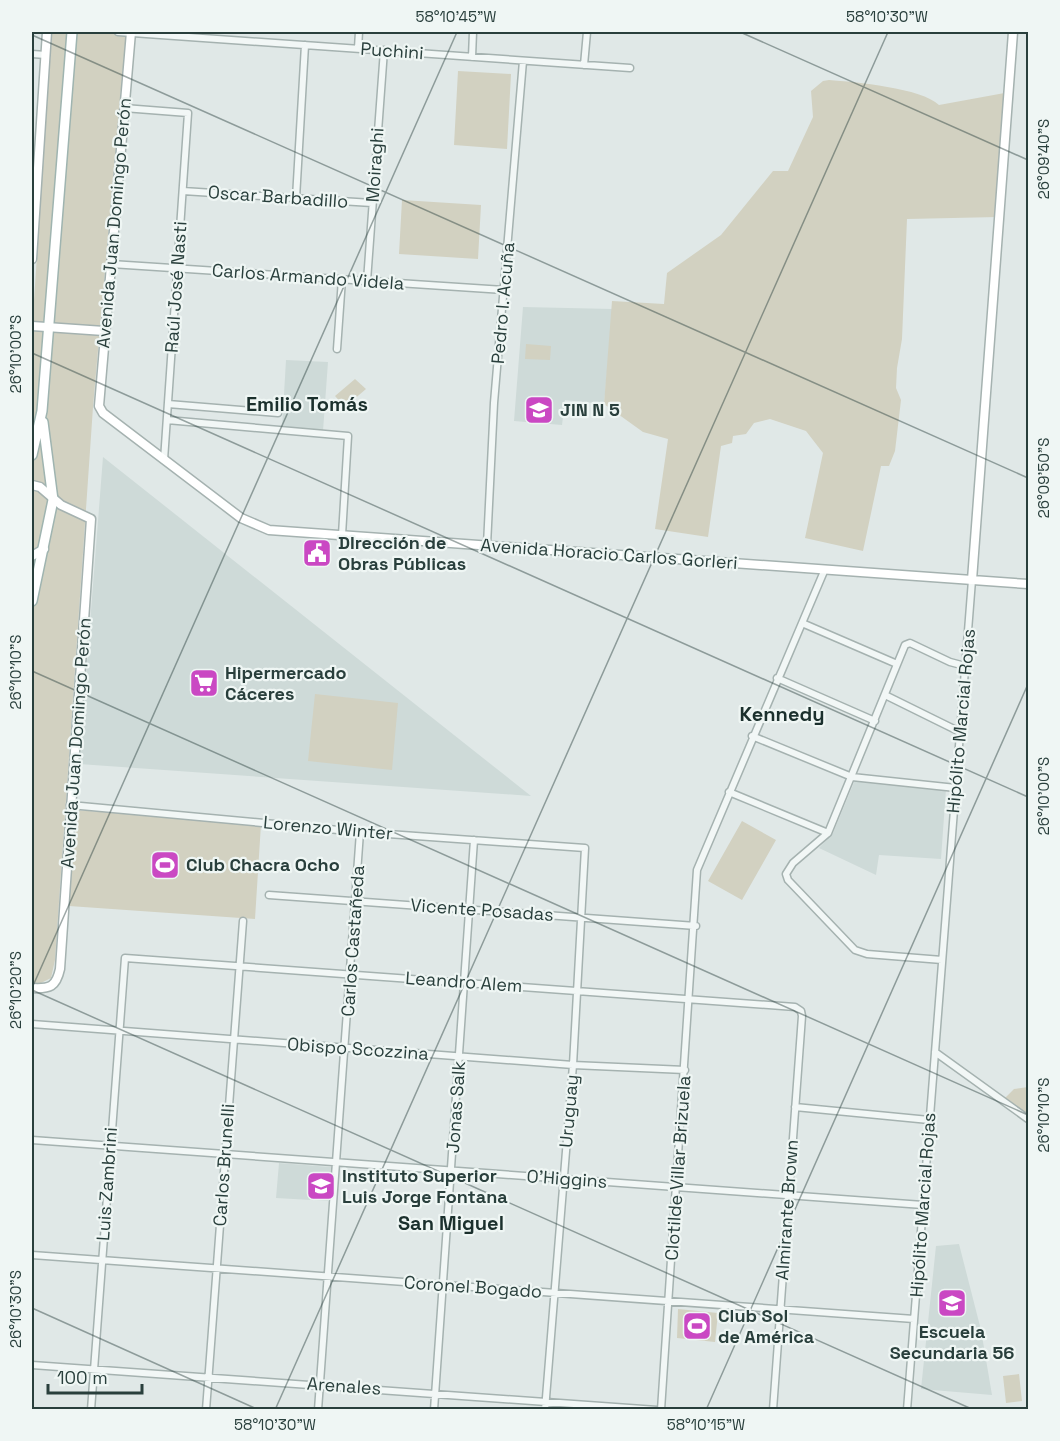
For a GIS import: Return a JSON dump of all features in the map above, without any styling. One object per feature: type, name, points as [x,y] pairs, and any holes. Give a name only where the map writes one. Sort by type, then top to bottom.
[{"type":"main road","points":[[32,259],[35,165],[47,32]]},
{"type":"main road","points":[[32,455],[42,411],[72,32]]},
{"type":"main road","name":"Avenida Juan Domingo Perón","points":[[103,413],[98,396],[131,32]]},
{"type":"main road","name":"Hipólito Marcial Rojas","points":[[972,580],[1013,32]]},
{"type":"main road","points":[[32,326],[105,331]]},
{"type":"main road","points":[[32,601],[53,500],[42,411]]},
{"type":"main road","name":"Avenida Horacio Carlos Gorleri","points":[[103,413],[164,461],[254,525],[268,530],[1029,584]]},
{"type":"main road","points":[[32,485],[40,487],[53,500]]},
{"type":"main road","name":"Avenida Juan Domingo Perón","points":[[32,988],[44,989],[57,983],[91,519],[53,500]]},
{"type":"main road","points":[[32,556],[44,549]]},
{"type":"street","name":"Puchini","points":[[118,32],[630,68]]},
{"type":"street","points":[[246,32],[246,41]]},
{"type":"street","points":[[358,48],[359,32]]},
{"type":"street","points":[[471,57],[473,32]]},
{"type":"street","points":[[584,65],[587,32]]},
{"type":"street","points":[[296,198],[305,45]]},
{"type":"street","name":"Moiraghi","points":[[367,281],[384,50]]},
{"type":"street","points":[[32,54],[46,55]]},
{"type":"street","name":"Pedro I. Acuña","points":[[487,545],[494,403],[523,61]]},
{"type":"street","name":"Raúl José Nasti","points":[[124,108],[188,113],[164,461]]},
{"type":"street","name":"Oscar Barbadillo","points":[[183,191],[372,203]]},
{"type":"street","name":"Carlos Armando Videla","points":[[111,264],[504,290]]},
{"type":"street","points":[[337,349],[342,279]]},
{"type":"street","points":[[168,404],[278,414]]},
{"type":"street","points":[[167,420],[348,436],[342,535]]},
{"type":"street","name":"Clotilde Villar Brizuela","points":[[659,1410],[696,926],[697,870],[752,736],[825,569]]},
{"type":"street","name":"Hipólito Marcial Rojas","points":[[907,1410],[972,580]]},
{"type":"street","points":[[802,622],[897,664]]},
{"type":"street","points":[[942,960],[867,954],[855,950],[788,880],[786,874],[793,863],[828,833],[907,642],[950,662],[965,666]]},
{"type":"street","points":[[777,678],[874,721]]},
{"type":"street","points":[[885,695],[960,732]]},
{"type":"street","points":[[752,736],[852,777],[956,788]]},
{"type":"street","points":[[729,792],[828,833]]},
{"type":"street","name":"Lorenzo Winter","points":[[70,805],[360,832],[585,848]]},
{"type":"street","name":"Carlos Castañeda","points":[[318,1410],[360,832]]},
{"type":"street","name":"Jonas Salk","points":[[434,1410],[474,840]]},
{"type":"street","name":"Uruguay","points":[[545,1410],[573,1065],[585,848]]},
{"type":"street","name":"Vicente Posadas","points":[[269,895],[696,926]]},
{"type":"street","name":"Carlos Brunelli","points":[[206,1410],[243,921]]},
{"type":"street","name":"Leandro Alem","points":[[125,958],[795,1007],[801,1011]]},
{"type":"street","name":"Luis Zambrini","points":[[91,1410],[125,958]]},
{"type":"street","name":"Almirante Brown","points":[[773,1410],[801,1011]]},
{"type":"street","name":"Obispo Scozzina","points":[[32,1024],[459,1057],[685,1070]]},
{"type":"street","points":[[935,1052],[1029,1119]]},
{"type":"street","points":[[795,1107],[929,1120]]},
{"type":"street","name":"O'Higgins","points":[[32,1140],[923,1205]]},
{"type":"street","name":"Coronel Bogado","points":[[32,1255],[914,1319]]},
{"type":"street","name":"Arenales","points":[[32,1365],[659,1410]]},
{"type":"shaded area","points":[[52,32],[126,32],[93,407],[55,960],[51,978],[41,983],[32,983],[32,330]]},
{"type":"shaded area","points":[[458,71],[511,74],[507,149],[454,145]]},
{"type":"shaded area","points":[[823,81],[904,90],[930,99],[939,105],[1010,92],[998,217],[907,219],[902,339],[896,388],[901,400],[895,451],[889,466],[881,466],[863,551],[805,538],[823,453],[806,431],[770,419],[754,423],[746,434],[733,436],[732,443],[721,446],[708,537],[655,529],[668,439],[643,432],[604,404],[612,301],[664,304],[667,273],[721,235],[773,171],[788,171],[813,117],[811,91]]},
{"type":"shaded area","points":[[402,200],[481,205],[478,259],[399,254]]},
{"type":"shaded area","points":[[523,307],[613,309],[604,404],[565,400],[562,425],[514,421]]},
{"type":"shaded area","points":[[526,344],[551,346],[550,360],[525,359]]},
{"type":"shaded area","points":[[286,360],[328,362],[323,431],[282,428]]},
{"type":"shaded area","points":[[355,379],[366,389],[345,407],[335,396]]},
{"type":"shaded area","points":[[103,457],[531,796],[79,764]]},
{"type":"shaded area","points":[[315,694],[398,703],[392,770],[308,761]]},
{"type":"shaded area","points":[[855,780],[946,789],[941,859],[879,855],[876,875],[819,848],[833,833]]},
{"type":"shaded area","name":"Club Chacra Ocho","points":[[75,810],[261,824],[255,919],[69,906]]},
{"type":"shaded area","points":[[742,821],[776,840],[742,900],[708,881]]},
{"type":"shaded area","points":[[1028,1087],[1028,1119],[1002,1101],[1014,1089]]},
{"type":"shaded area","points":[[279,1163],[331,1167],[328,1201],[276,1198]]},
{"type":"shaded area","name":"Escuela Secundaria 56","points":[[959,1244],[981,1330],[992,1395],[921,1389],[936,1246]]},
{"type":"shaded area","name":"Club Sol de América","points":[[678,1309],[718,1313],[715,1342],[677,1338]]},
{"type":"shaded area","points":[[1019,1374],[1022,1401],[1006,1403],[1003,1376]]},
{"type":"place","name":"JIN N 5","points":[[539,410]]},
{"type":"place","name":"DIrección de Obras Públicas","points":[[317,553]]},
{"type":"place","name":"Hipermercado Cáceres","points":[[204,683]]},
{"type":"place","name":"Club Chacra Ocho","points":[[165,865]]},
{"type":"place","name":"Instituto Superior Luis Jorge Fontana","points":[[321,1186]]},
{"type":"place","name":"Escuela Secundaria 56","points":[[952,1303]]},
{"type":"place","name":"Club Sol de América","points":[[697,1326]]},
{"type":"district","name":"Emilio Tomás","points":[[307,404]]},
{"type":"district","name":"Kennedy","points":[[782,714]]},
{"type":"district","name":"San Miguel","points":[[451,1223]]}]
